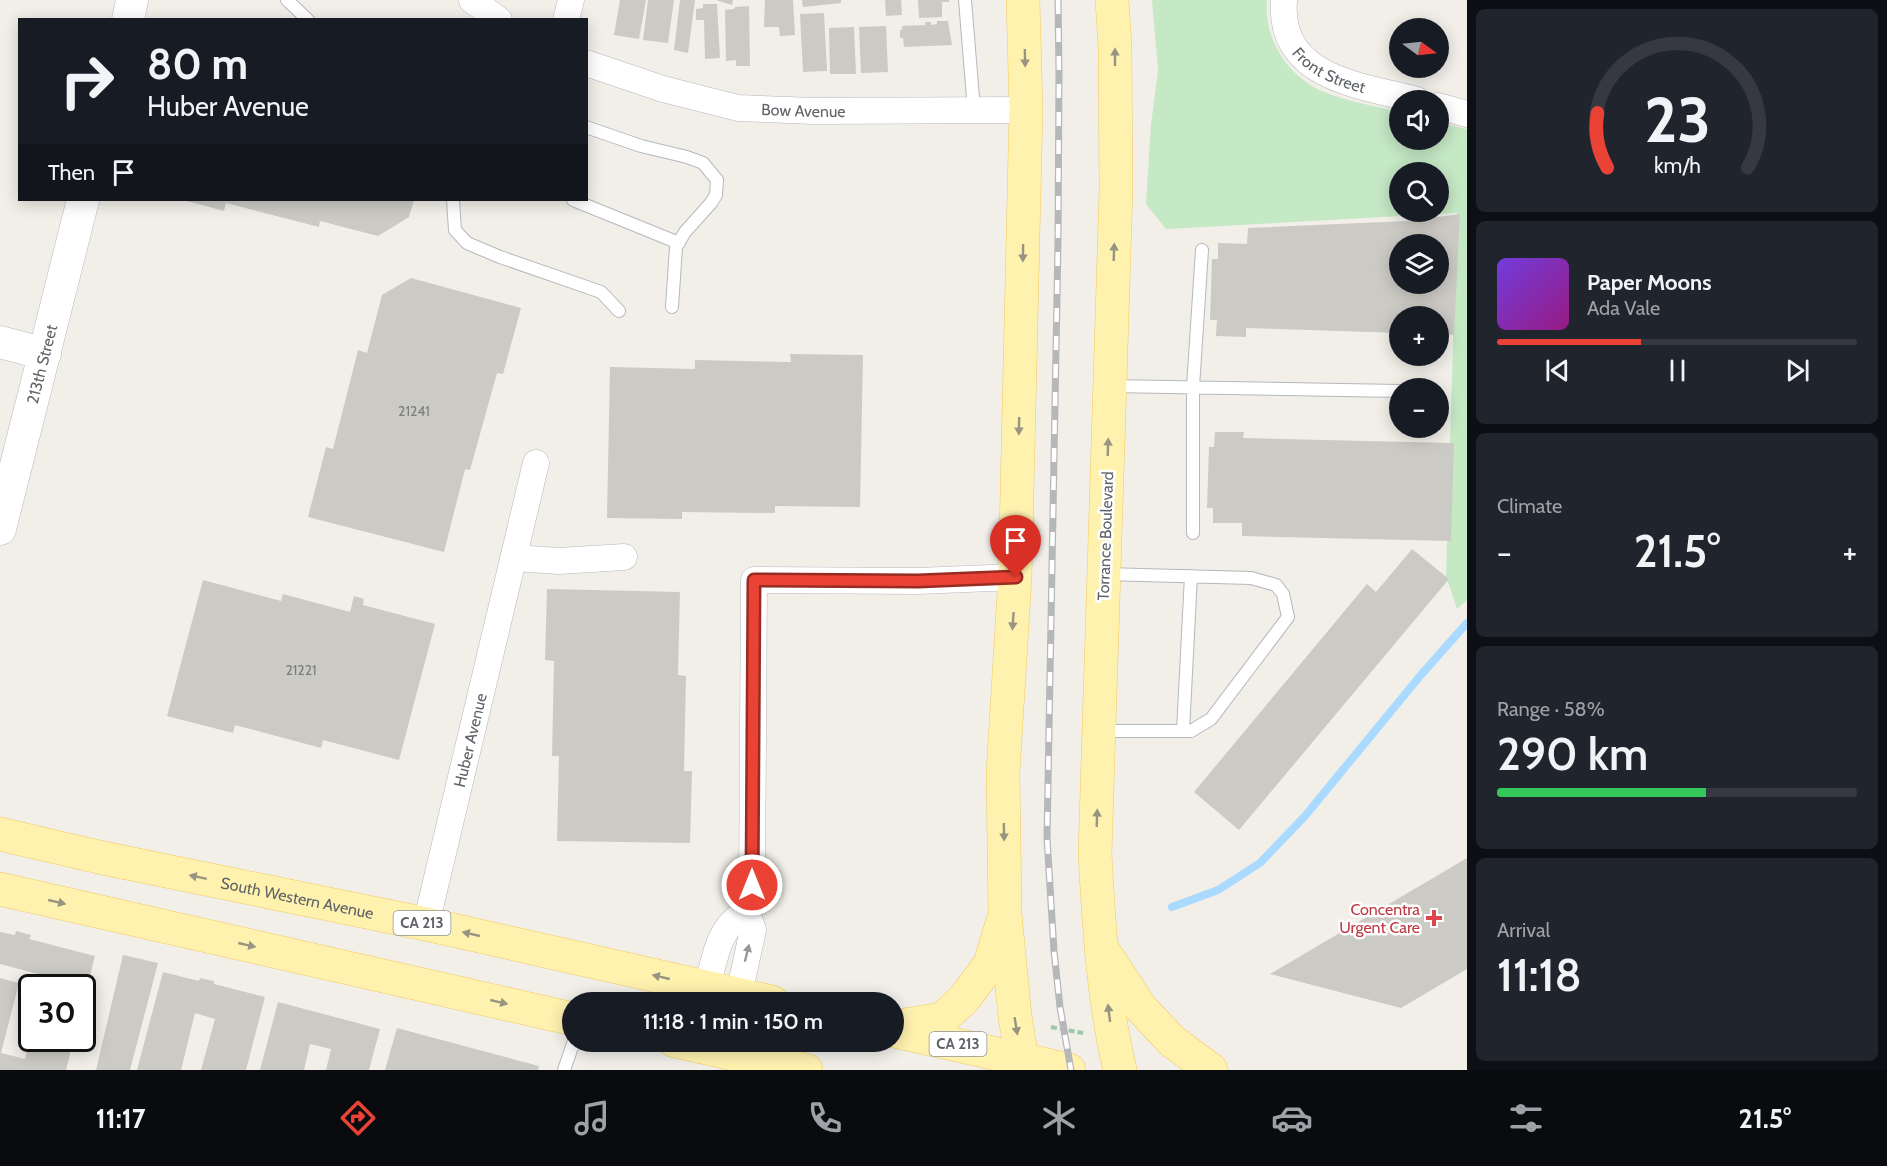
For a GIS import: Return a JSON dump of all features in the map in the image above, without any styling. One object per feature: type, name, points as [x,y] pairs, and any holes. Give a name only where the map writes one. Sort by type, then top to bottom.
[{"type":"main road","points":[[1023,0],[1026,110],[1016,577],[1003,773],[1005,914],[1015,1017],[1023,1065]]},
{"type":"main road","name":"Torrance Boulevard","points":[[1112,0],[1115,46],[1116,190],[1095,854],[1100,946],[1112,1039],[1120,1070]]},
{"type":"main road","name":"South Western Avenue","points":[[0,834],[103,858],[426,924],[730,992]]},
{"type":"main road","points":[[0,889],[562,1017]]},
{"type":"main road","points":[[904,1027],[942,1019],[964,999],[990,964],[1005,914]]},
{"type":"main road","points":[[1100,946],[1140,1007],[1172,1041],[1211,1070]]},
{"type":"main road","name":"CA 213","points":[[904,1032],[1023,1065],[1069,1070]]},
{"type":"main road","points":[[696,1052],[711,1060],[806,1070]]},
{"type":"street","points":[[128,18],[132,0]]},
{"type":"street","points":[[472,0],[496,18]]},
{"type":"street","points":[[566,18],[571,0]]},
{"type":"street","name":"Front Street","points":[[1284,0],[1285,30],[1293,46],[1309,63],[1320,72],[1338,79],[1389,93]]},
{"type":"street","name":"Bow Avenue","points":[[588,64],[663,89],[738,108],[814,111],[1026,110]]},
{"type":"street","points":[[1449,109],[1467,114]]},
{"type":"street","name":"213th Street","points":[[0,529],[83,201]]},
{"type":"street","points":[[0,342],[45,354]]},
{"type":"street","name":"Huber Avenue","points":[[426,924],[537,463]]},
{"type":"street","points":[[514,558],[560,561],[624,557]]},
{"type":"street","points":[[739,992],[753,930],[747,912],[752,885],[754,580],[918,581],[1016,577]]},
{"type":"street","points":[[707,987],[722,935],[733,921],[747,912]]},
{"type":"lane","points":[[287,0],[306,18]]},
{"type":"lane","points":[[965,0],[974,110]]},
{"type":"lane","points":[[588,128],[640,146],[703,163],[717,180],[716,195],[690,226],[676,248],[672,307]]},
{"type":"lane","points":[[453,201],[455,230],[467,243],[500,257],[601,292],[619,311]]},
{"type":"lane","points":[[575,201],[679,243]]},
{"type":"lane","points":[[1193,533],[1193,387],[1202,250]]},
{"type":"lane","points":[[1110,386],[1389,391]]},
{"type":"lane","points":[[1099,731],[1191,731],[1211,719],[1288,617],[1283,594],[1276,585],[1251,578],[1104,574]]},
{"type":"lane","points":[[1182,731],[1191,576]]},
{"type":"lane","points":[[564,1070],[570,1052]]},
{"type":"path","points":[[1051,1027],[1084,1033]]},
{"type":"green space","points":[[1152,0],[1267,0],[1269,28],[1274,42],[1280,55],[1299,77],[1324,92],[1389,110],[1389,150],[1449,150],[1449,125],[1467,129],[1467,600],[1457,609],[1446,576],[1457,213],[1449,213],[1449,162],[1389,162],[1389,217],[1166,229],[1146,204],[1151,125],[1158,70]]},
{"type":"building","points":[[620,0],[646,0],[639,39],[614,35]]},
{"type":"building","points":[[648,0],[674,0],[668,43],[643,40]]},
{"type":"building","points":[[680,0],[695,0],[688,53],[674,50]]},
{"type":"building","points":[[716,0],[733,0],[732,5]]},
{"type":"building","points":[[765,0],[793,0],[795,35],[780,36],[779,27],[764,27]]},
{"type":"building","points":[[802,0],[841,0],[841,3],[803,7]]},
{"type":"building","points":[[885,0],[901,0],[902,15],[886,16]]},
{"type":"building","points":[[918,0],[949,0],[949,2],[942,2],[942,17],[919,18]]},
{"type":"building","points":[[703,4],[717,4],[720,58],[705,59],[704,20],[696,20],[696,9],[703,8]]},
{"type":"building","points":[[749,6],[750,66],[736,66],[736,60],[726,61],[725,10]]},
{"type":"building","points":[[824,13],[827,71],[803,72],[800,14]]},
{"type":"building","points":[[937,21],[948,21],[952,45],[904,47],[903,38],[900,38],[902,26],[925,25],[925,22],[931,22],[931,25],[937,24]]},
{"type":"building","points":[[886,26],[888,72],[861,73],[859,27]]},
{"type":"building","points":[[854,27],[856,74],[830,74],[829,28]]},
{"type":"building","points":[[187,201],[414,201],[409,217],[378,236],[320,221],[319,227],[226,203],[224,211]]},
{"type":"building","points":[[1460,214],[1454,335],[1449,335],[1449,306],[1389,306],[1389,333],[1246,328],[1246,337],[1216,336],[1217,320],[1210,320],[1212,259],[1218,259],[1218,243],[1247,244],[1248,228],[1389,222],[1449,222],[1449,215]]},
{"type":"building","points":[[411,278],[521,308],[503,374],[497,373],[470,470],[465,469],[444,552],[308,517],[326,447],[333,449],[358,350],[367,353],[382,295]]},
{"type":"building","points":[[790,354],[863,355],[860,507],[775,506],[775,513],[682,512],[682,519],[607,518],[610,367],[695,369],[695,360],[791,362]]},
{"type":"building","points":[[1215,432],[1244,432],[1243,438],[1454,443],[1451,541],[1242,536],[1242,523],[1213,523],[1213,508],[1207,508],[1209,447],[1214,447]]},
{"type":"building","points":[[1412,549],[1449,579],[1239,830],[1194,792],[1367,584],[1376,592]]},
{"type":"building","points":[[203,580],[281,601],[283,594],[350,612],[354,596],[364,599],[363,605],[435,624],[399,760],[323,740],[321,748],[235,725],[233,733],[167,716]]},
{"type":"building","points":[[547,589],[680,592],[678,675],[686,676],[684,771],[692,771],[690,843],[557,841],[559,756],[552,756],[554,661],[545,660]]},
{"type":"building","points":[[1467,858],[1467,969],[1401,1008],[1270,974]]},
{"type":"building","points":[[16,931],[31,935],[29,939],[95,956],[90,974],[38,974],[0,964],[0,932],[15,935]]},
{"type":"building","points":[[123,955],[158,963],[130,1070],[96,1070]]},
{"type":"building","points":[[163,972],[199,981],[200,978],[214,981],[214,984],[265,997],[246,1070],[201,1070],[215,1019],[195,1013],[181,1070],[137,1070]]},
{"type":"building","points":[[0,978],[18,983],[1,1053],[25,1059],[27,1052],[70,1052],[66,1070],[0,1070]]},
{"type":"building","points":[[278,1002],[380,1029],[369,1070],[326,1070],[331,1049],[310,1044],[304,1070],[260,1070]]},
{"type":"building","points":[[397,1028],[539,1066],[538,1070],[385,1070]]},
{"type":"waterway","points":[[1172,907],[1218,890],[1260,863],[1305,816],[1420,676],[1467,623]]},
{"type":"railway","points":[[1058,0],[1058,242],[1047,838],[1054,951],[1060,1007],[1071,1070]]},
{"type":"place","name":"Concentra Urgent Care","points":[[1434,918]]},
{"type":"route","points":[[752,885],[754,580],[918,581],[1016,577]]}]
